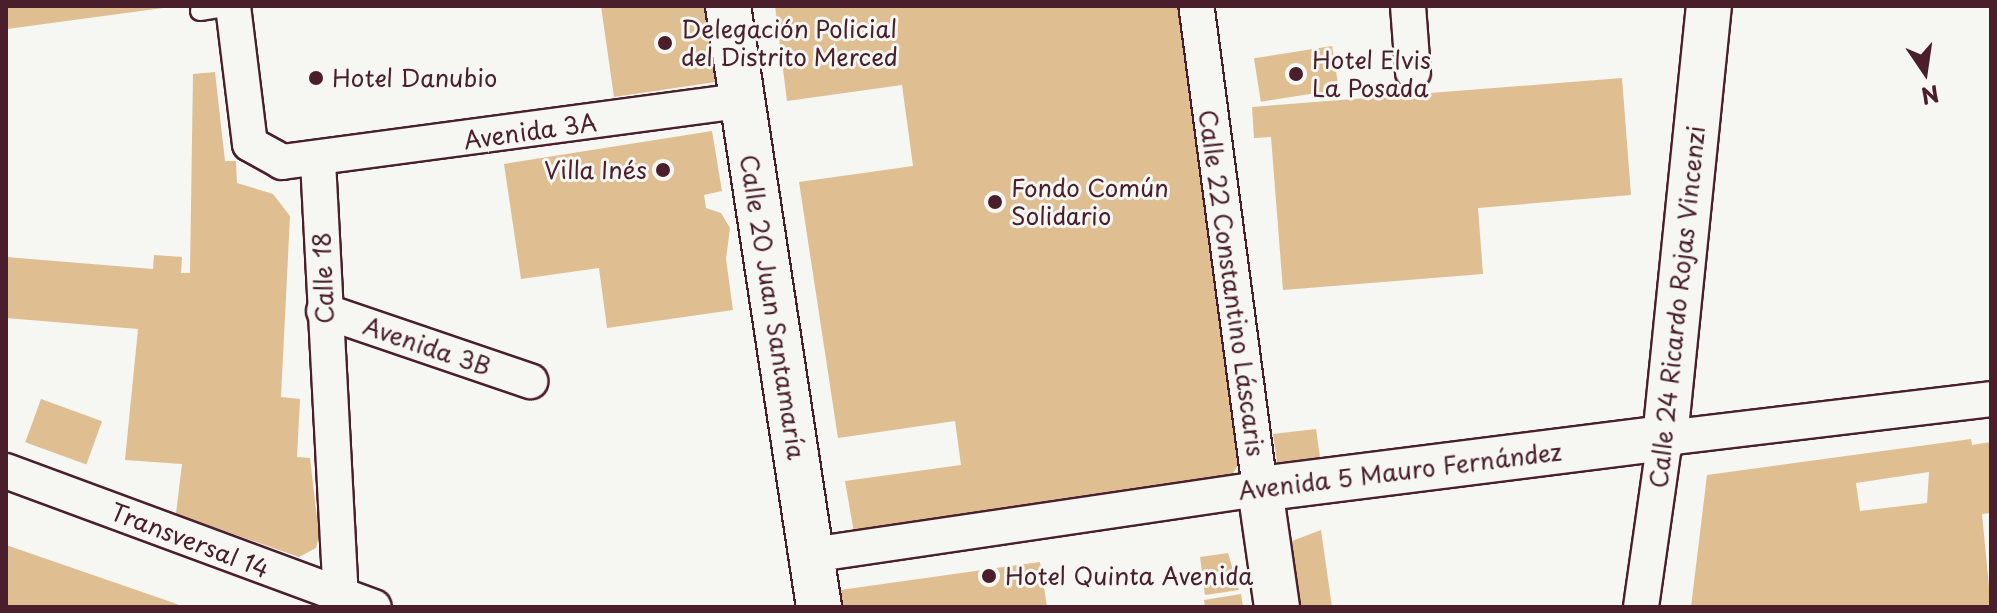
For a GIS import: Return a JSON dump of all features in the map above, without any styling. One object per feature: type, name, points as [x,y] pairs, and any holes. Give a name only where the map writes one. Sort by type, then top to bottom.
[{"type":"street","points":[[232,6],[250,144],[265,158],[318,161]]},
{"type":"street","name":"Calle 20 Juan Santamaría","points":[[728,6],[819,607]]},
{"type":"street","name":"Calle 22 Constantino Láscaris","points":[[1196,6],[1277,607]]},
{"type":"street","points":[[1408,6],[1413,72]]},
{"type":"street","name":"Calle 24 Ricardo Rojas Vincenzi","points":[[1641,607],[1665,438],[1709,6]]},
{"type":"street","name":"Avenida 3A","points":[[318,161],[742,101]]},
{"type":"street","name":"Calle 18","points":[[318,161],[340,602]]},
{"type":"street","name":"Avenida 3B","points":[[324,311],[530,381]]},
{"type":"street","name":"Avenida 5 Mauro Fernández","points":[[811,555],[1260,489],[1991,399]]},
{"type":"street","name":"Transversal 14","points":[[6,471],[340,602],[374,607]]},
{"type":"lane","points":[[200,11],[232,6]]},
{"type":"building","points":[[6,6],[163,6],[163,8],[7,29]]},
{"type":"building","name":"Delegación Policial del Distrito Merced","points":[[601,6],[718,6],[729,80],[614,97]]},
{"type":"building","points":[[775,6],[1185,6],[1241,460],[1230,478],[854,533],[845,481],[961,465],[955,421],[838,438],[799,182],[913,166],[902,85],[787,101]]},
{"type":"building","name":"Hotel Elvis La Posada","points":[[1332,46],[1339,89],[1261,102],[1254,58]]},
{"type":"building","points":[[215,72],[225,161],[236,161],[237,183],[273,194],[290,216],[281,397],[300,399],[297,457],[310,458],[319,536],[316,548],[299,557],[176,514],[182,464],[125,460],[138,329],[6,318],[6,257],[153,269],[154,255],[182,257],[181,273],[190,273],[193,74]]},
{"type":"building","points":[[1622,78],[1631,195],[1478,208],[1483,274],[1283,290],[1271,137],[1254,138],[1252,107]]},
{"type":"building","points":[[712,131],[722,191],[704,195],[706,208],[721,213],[730,228],[726,259],[733,310],[607,328],[599,268],[521,279],[504,164]]},
{"type":"building","points":[[41,399],[102,421],[86,464],[25,442]]},
{"type":"building","points":[[1316,429],[1322,471],[1278,468],[1273,434]]},
{"type":"building","points":[[1971,439],[1972,445],[1991,442],[1991,513],[1982,514],[1991,607],[1691,607],[1707,475]],"holes":[[[1929,472],[1927,503],[1860,511],[1856,483]]]},
{"type":"building","points":[[1321,530],[1332,607],[1297,607],[1292,541]]},
{"type":"building","points":[[6,545],[174,603],[184,607],[6,607]]},
{"type":"building","points":[[1228,553],[1239,590],[1205,595],[1200,557]]},
{"type":"building","name":"Hotel Quinta Avenida","points":[[1040,562],[1047,607],[835,607],[833,591]]},
{"type":"building","points":[[1241,594],[1243,607],[1205,607],[1204,600]]},
{"type":"place","name":"Delegación Policial del Distrito Merced","points":[[665,43]]},
{"type":"place","name":"Hotel Elvis La Posada","points":[[1296,74]]},
{"type":"place","name":"Hotel Danubio","points":[[316,78]]},
{"type":"place","name":"Villa Inés","points":[[663,170]]},
{"type":"place","name":"Fondo Común Solidario","points":[[995,202]]},
{"type":"place","name":"Hotel Quinta Avenida","points":[[989,576]]}]
